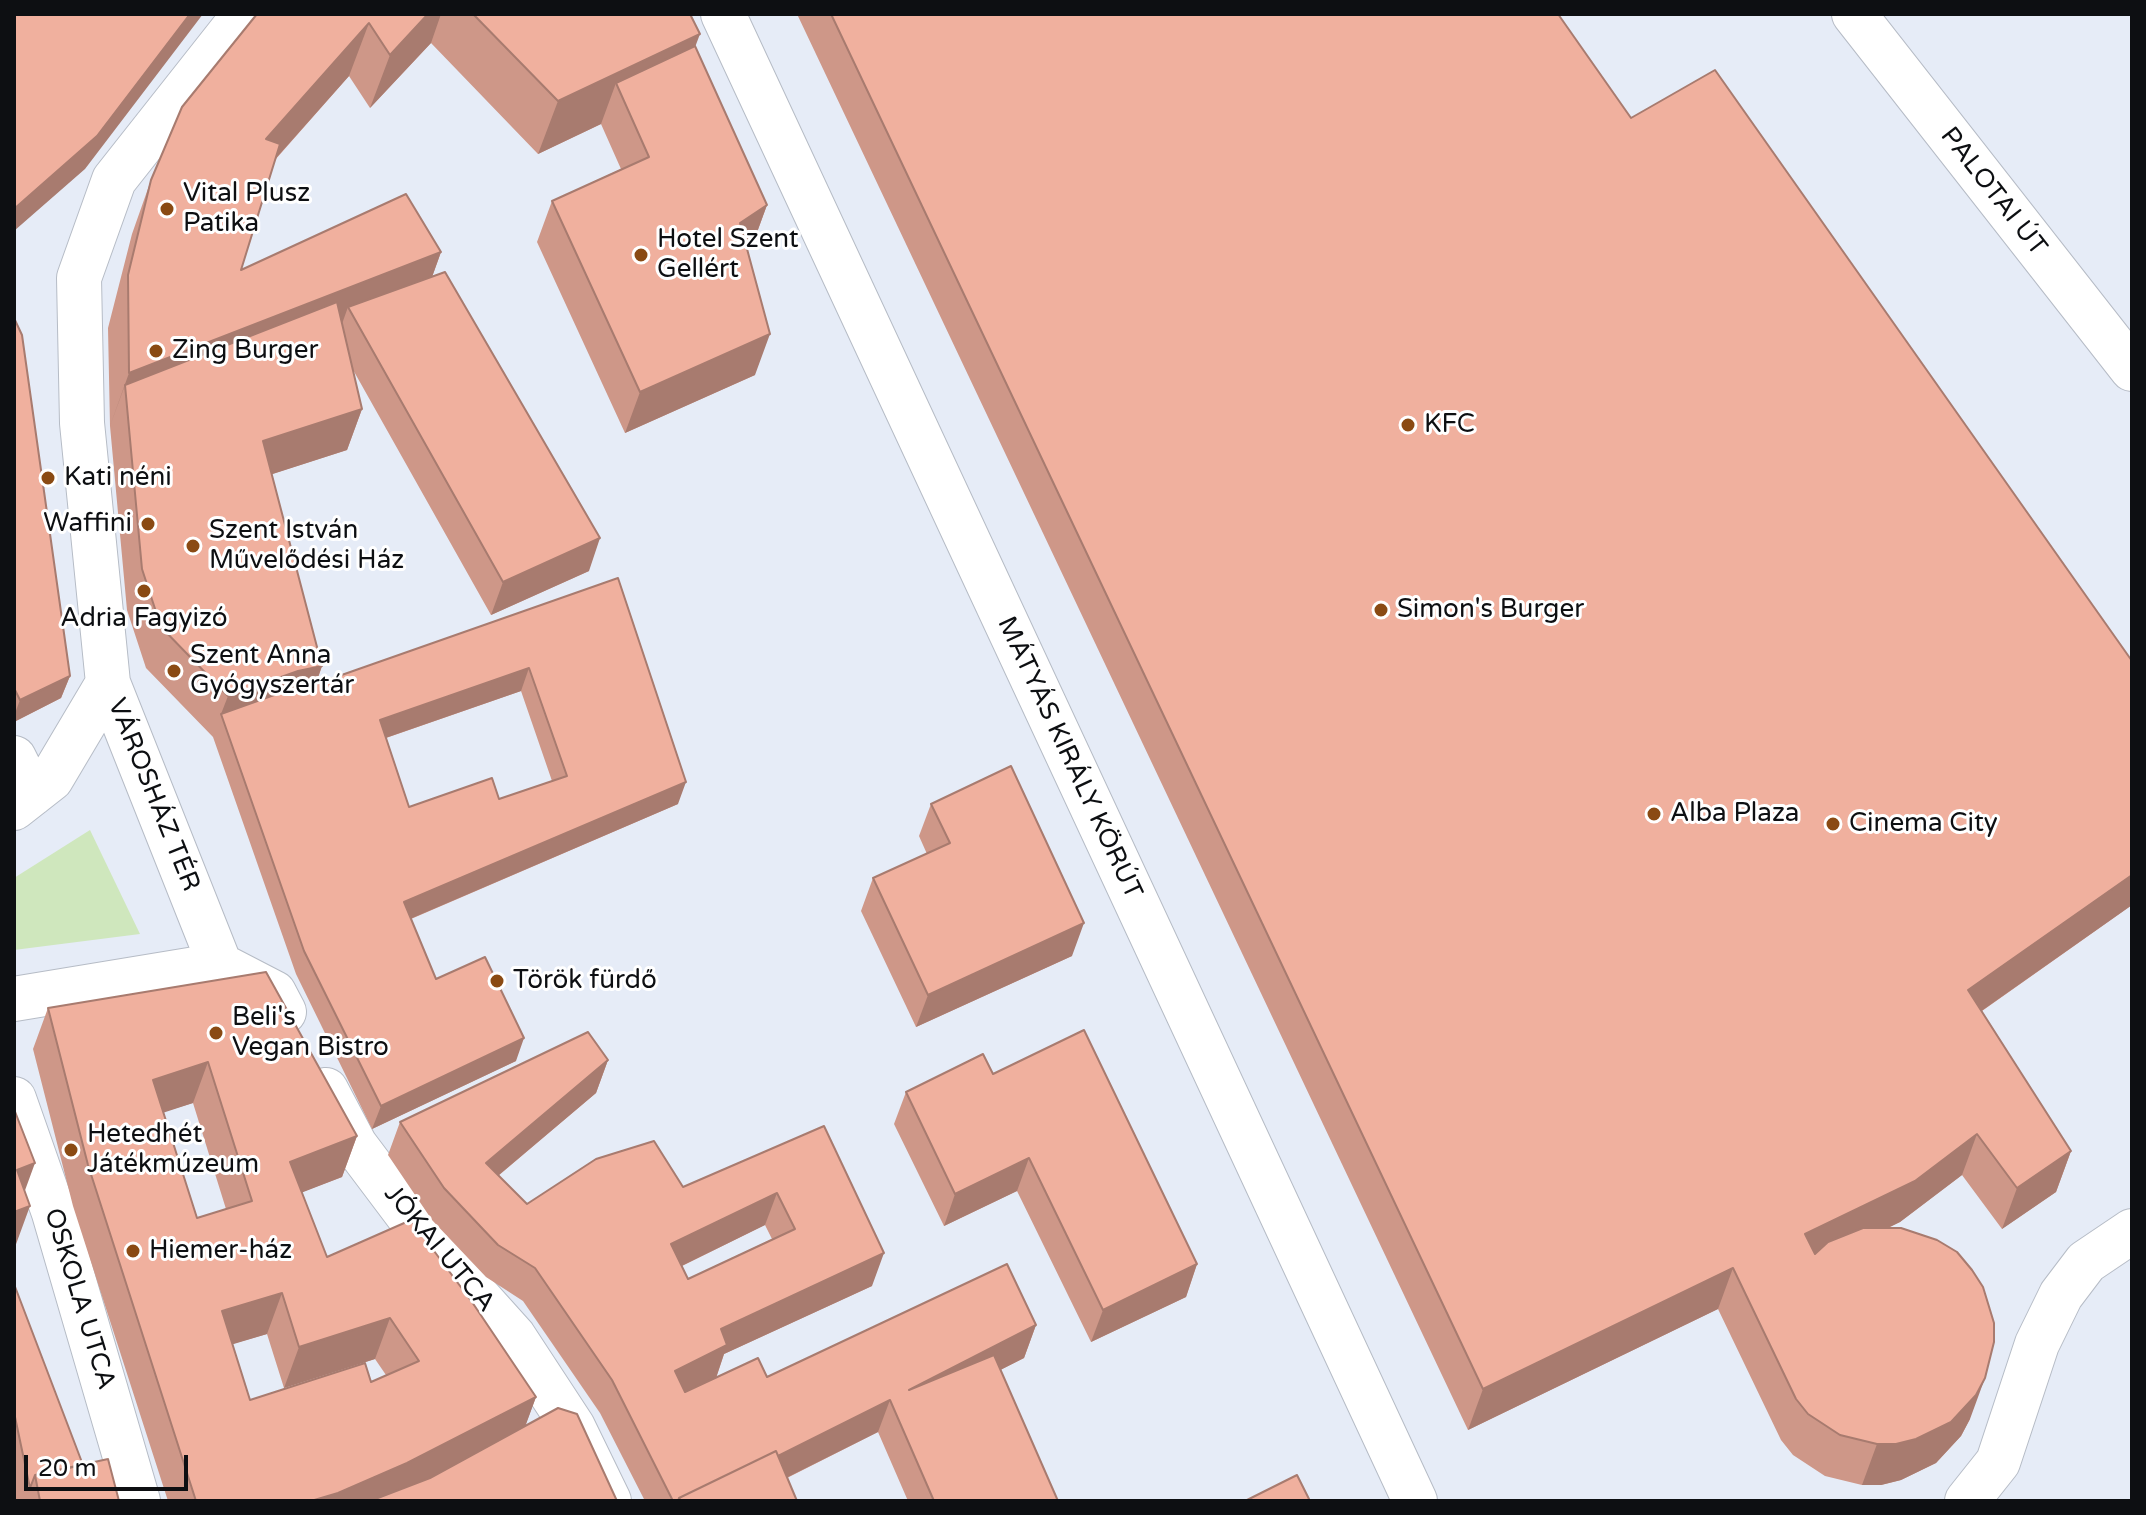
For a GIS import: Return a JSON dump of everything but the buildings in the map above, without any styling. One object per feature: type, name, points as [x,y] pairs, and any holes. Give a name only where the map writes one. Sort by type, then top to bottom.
[{"type":"street","points":[[108,683],[82,423],[79,278],[114,180],[245,14]]},
{"type":"street","name":"MÁTYÁS KIRÁLY KÖRÚT","points":[[723,14],[1415,1501]]},
{"type":"street","name":"PALOTAI ÚT","points":[[1869,22],[2132,369]]},
{"type":"street","name":"VÁROSHÁZ TÉR","points":[[20,787],[51,779],[108,683]]},
{"type":"street","name":"VÁROSHÁZ TÉR","points":[[108,683],[220,965]]},
{"type":"street","points":[[14,999],[220,965]]},
{"type":"street","name":"JÓKAI UTCA","points":[[220,965],[274,993],[355,1145],[425,1238],[514,1337],[573,1427],[609,1501]]},
{"type":"street","name":"OSKOLA UTCA","points":[[14,1099],[54,1213],[138,1501]]},
{"type":"street","points":[[1967,1501],[1998,1462],[2037,1344],[2061,1295],[2086,1262],[2132,1231]]},
{"type":"street","points":[[534,1447],[573,1427]]},
{"type":"green space","points":[[90,830],[140,934],[14,950],[14,878]]},
{"type":"place","name":"Vital Plusz Patika","points":[[167,209]]},
{"type":"place","name":"Hotel Szent Gellért","points":[[641,255]]},
{"type":"place","name":"Zing Burger","points":[[156,351]]},
{"type":"place","name":"KFC","points":[[1408,425]]},
{"type":"place","name":"Kati néni","points":[[48,478]]},
{"type":"place","name":"Waffini","points":[[148,524]]},
{"type":"place","name":"Szent István Művelődési Ház","points":[[193,546]]},
{"type":"place","name":"Adria Fagyizó","points":[[144,591]]},
{"type":"place","name":"Simon's Burger","points":[[1381,610]]},
{"type":"place","name":"Szent Anna Gyógyszertár","points":[[174,671]]},
{"type":"place","name":"Alba Plaza","points":[[1654,814]]},
{"type":"place","name":"Cinema City","points":[[1833,824]]},
{"type":"place","name":"Török fürdő","points":[[497,981]]},
{"type":"place","name":"Beli's Vegan Bistro","points":[[216,1033]]},
{"type":"place","name":"Hetedhét Játékmúzeum","points":[[71,1150]]},
{"type":"place","name":"Hiemer-ház","points":[[133,1251]]}]
